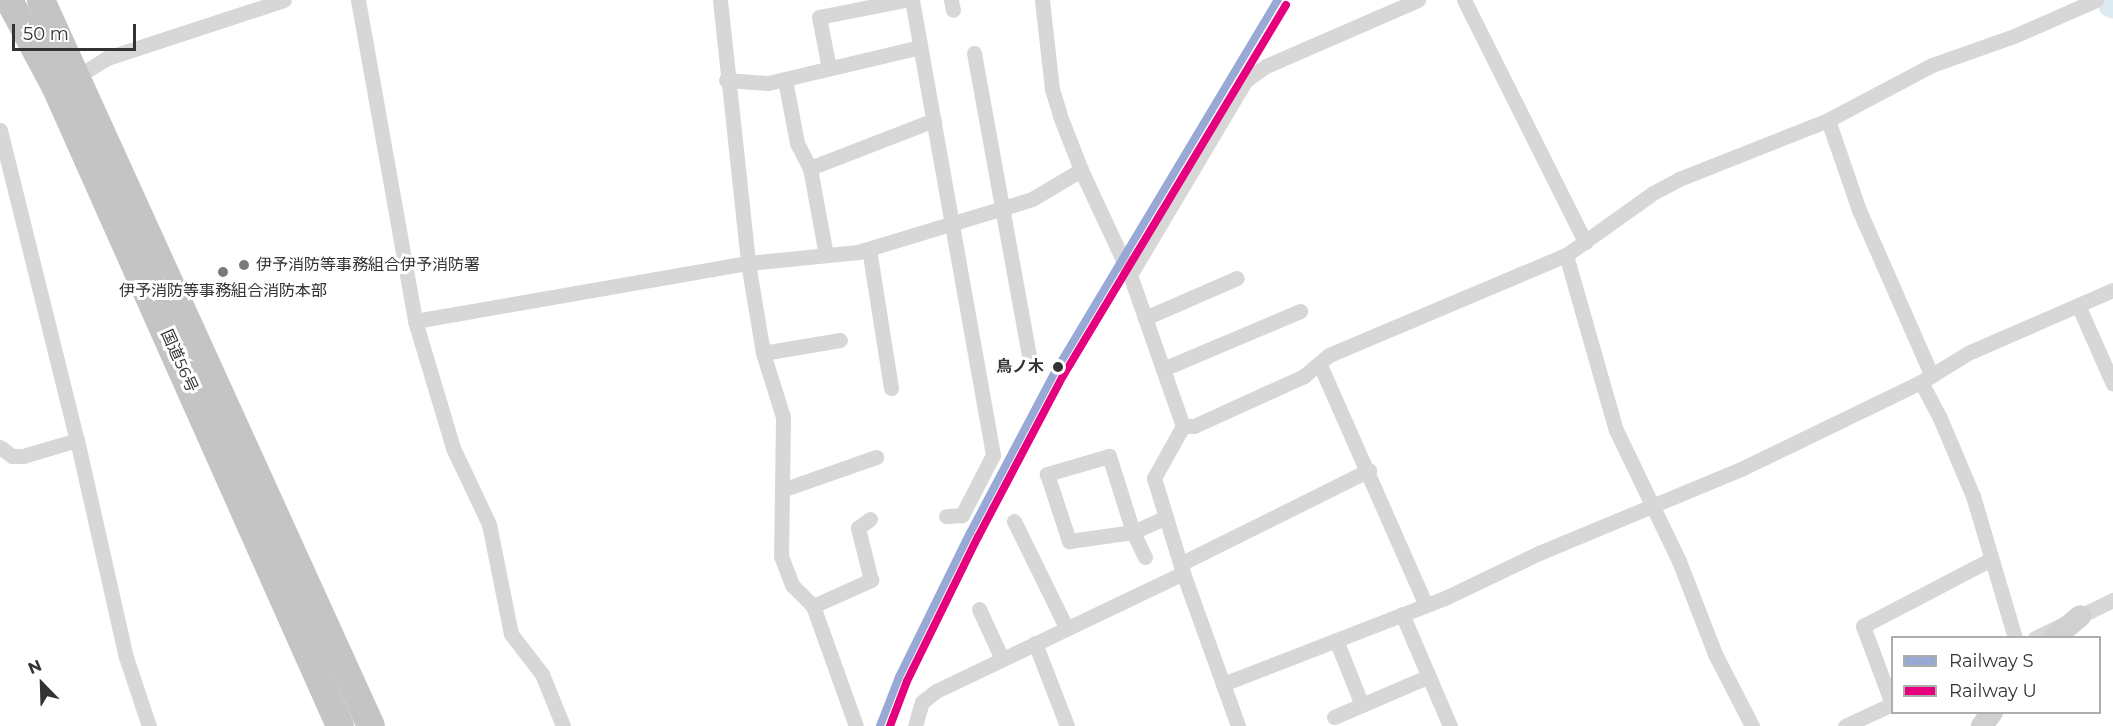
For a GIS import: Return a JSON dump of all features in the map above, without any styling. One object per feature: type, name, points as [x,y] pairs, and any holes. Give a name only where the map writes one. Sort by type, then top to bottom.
[{"type":"highway","name":"国道56号","points":[[41,0],[67,82],[340,726]]},
{"type":"highway","name":"国道56号","points":[[13,7],[67,82],[371,726]]},
{"type":"street","points":[[67,82],[106,58],[284,0]]},
{"type":"street","points":[[358,0],[415,321],[453,448],[489,524],[511,634],[542,674],[563,726]]},
{"type":"street","points":[[720,0],[726,80],[748,263],[764,353],[783,417],[781,556],[792,585],[813,606],[856,726]]},
{"type":"street","points":[[830,68],[819,17],[905,0]]},
{"type":"street","points":[[912,0],[993,455],[962,514],[946,516]]},
{"type":"street","points":[[1042,0],[1052,88],[1081,170],[1130,275],[1183,426],[1154,478],[1164,518],[1238,726]]},
{"type":"street","points":[[1130,275],[1245,81],[1266,66],[1419,0]]},
{"type":"street","points":[[1464,0],[1585,242]]},
{"type":"street","points":[[1183,426],[1194,426],[1320,365],[1329,355],[1566,255],[1653,193],[1679,180],[1828,120],[1932,64],[2014,36],[2096,0]]},
{"type":"street","points":[[726,80],[785,80],[920,47]]},
{"type":"street","points":[[974,53],[1030,360]]},
{"type":"street","points":[[785,80],[797,143],[810,168],[826,255]]},
{"type":"street","points":[[810,168],[934,120]]},
{"type":"street","points":[[1828,120],[1859,210],[1973,496],[2014,636]]},
{"type":"street","points":[[0,130],[77,440],[126,657],[149,726]]},
{"type":"street","points":[[415,321],[748,263],[869,249],[1032,199],[1081,170]]},
{"type":"street","points":[[869,249],[891,388]]},
{"type":"street","points":[[1566,255],[1610,413],[1651,507],[1679,561],[1715,654],[1752,726]]},
{"type":"street","points":[[1145,318],[1237,278]]},
{"type":"street","points":[[1223,684],[1426,605],[1743,468],[1926,379],[1968,353],[2113,290]]},
{"type":"street","points":[[2078,305],[2113,384]]},
{"type":"street","points":[[1163,369],[1300,311]]},
{"type":"street","points":[[764,353],[840,340]]},
{"type":"street","points":[[1320,365],[1369,470],[1426,605]]},
{"type":"street","points":[[0,447],[12,456],[23,456],[77,440]]},
{"type":"street","points":[[1145,557],[1134,532],[1109,456],[1047,474],[1069,541],[1134,532],[1164,518]]},
{"type":"street","points":[[782,490],[876,457]]},
{"type":"street","points":[[915,726],[922,702],[936,691],[1067,629],[1369,470]]},
{"type":"street","points":[[813,606],[871,580],[858,528],[870,519]]},
{"type":"street","points":[[1014,521],[1067,629]]},
{"type":"street","points":[[1891,701],[1863,626],[1991,559]]},
{"type":"street","points":[[2039,636],[2113,600]]},
{"type":"street","points":[[980,609],[1002,659]]},
{"type":"street","points":[[1402,614],[1450,726]]},
{"type":"street","points":[[2056,636],[2080,616]]},
{"type":"street","points":[[1336,640],[1362,705]]},
{"type":"street","points":[[1035,644],[1067,726]]},
{"type":"street","points":[[1334,717],[1429,676]]},
{"type":"street","points":[[1845,726],[1891,704]]},
{"type":"waterway","points":[[2111,0],[2113,4]]},
{"type":"rail line","name":"S","points":[[880,726],[899,677],[970,533],[1055,372],[1278,0]]},
{"type":"rail line","name":"U","points":[[890,726],[907,681],[978,537],[1063,376],[1286,5]]},
{"type":"place","name":"伊予消防等事務組合伊予消防署","points":[[244,265]]},
{"type":"place","name":"伊予消防等事務組合消防本部","points":[[223,272]]},
{"type":"place","name":"鳥ノ木","points":[[1058,367]]}]
